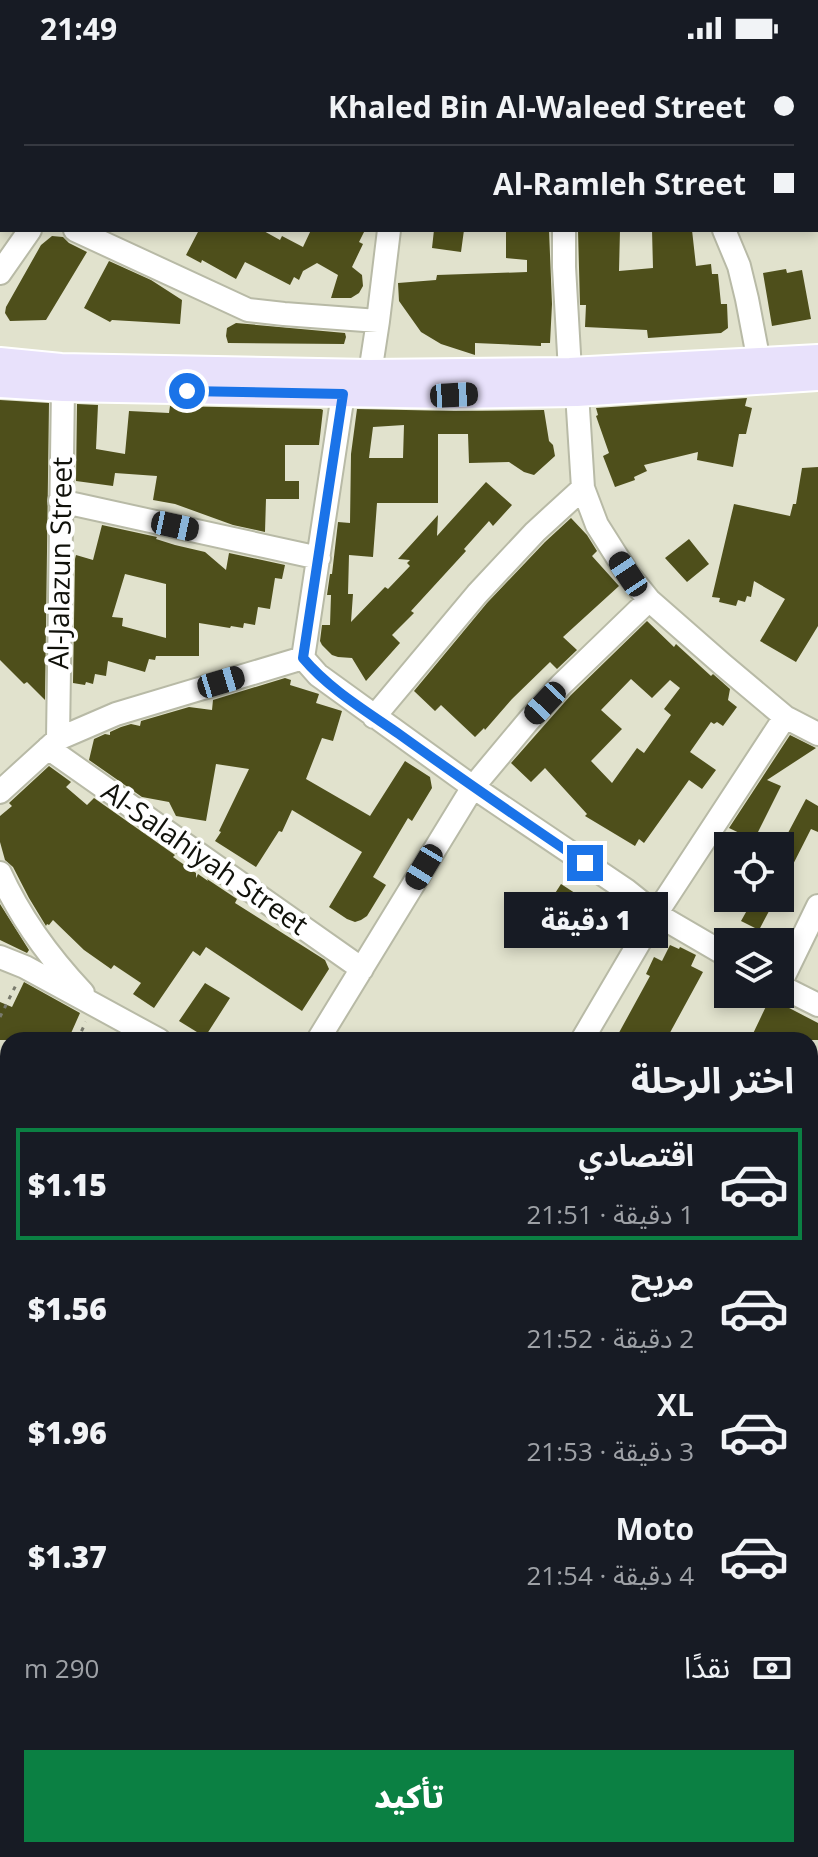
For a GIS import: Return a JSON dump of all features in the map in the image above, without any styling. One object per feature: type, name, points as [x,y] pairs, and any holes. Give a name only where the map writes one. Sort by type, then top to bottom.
[{"type":"main road","points":[[0,384],[63,388],[454,395],[501,393],[573,382],[818,358]]},
{"type":"main road","points":[[0,361],[61,367],[370,373],[573,382],[818,377]]},
{"type":"street","points":[[0,273],[29,232]]},
{"type":"street","points":[[79,232],[248,310],[378,321]]},
{"type":"street","points":[[370,373],[389,232]]},
{"type":"street","points":[[564,232],[564,267],[583,488],[597,525],[628,574],[649,600],[785,717],[818,734]]},
{"type":"street","points":[[725,232],[739,266],[759,362]]},
{"type":"street","name":"Al-Jalazun Street","points":[[53,743],[63,388]]},
{"type":"street","points":[[303,658],[343,394]]},
{"type":"street","points":[[374,717],[477,594],[535,532],[583,488]]},
{"type":"street","points":[[60,501],[319,558]]},
{"type":"street","points":[[323,1032],[473,787],[561,685],[649,600]]},
{"type":"street","points":[[303,658],[318,675],[473,787],[626,890],[656,914],[714,948]]},
{"type":"street","points":[[0,792],[53,743],[116,714],[303,658]]},
{"type":"street","points":[[587,1032],[656,914],[785,717]]},
{"type":"street","name":"Al-Salahiyah Street","points":[[53,743],[362,969]]},
{"type":"street","points":[[0,873],[39,940],[95,1006]]},
{"type":"street","points":[[794,956],[818,906]]},
{"type":"street","points":[[0,957],[25,967],[144,1032]]},
{"type":"street","points":[[794,992],[818,1005]]},
{"type":"path","points":[[0,1017],[25,967]]},
{"type":"building","points":[[198,232],[266,232],[303,247],[310,232],[364,232],[359,242],[363,244],[352,267],[362,275],[363,286],[351,298],[331,298],[338,275],[317,263],[303,271],[299,280],[294,277],[290,285],[245,262],[236,279],[202,260],[201,263],[186,255]]},
{"type":"building","points":[[434,232],[464,232],[461,252],[432,248]]},
{"type":"building","points":[[506,232],[549,232],[550,343],[541,343],[541,346],[475,343],[475,355],[441,344],[421,332],[399,301],[398,283],[436,280],[437,275],[527,272],[527,260],[506,258]]},
{"type":"building","points":[[578,232],[620,232],[619,271],[653,268],[652,232],[692,232],[696,266],[711,264],[712,274],[718,274],[721,304],[727,304],[728,328],[721,333],[648,338],[647,330],[585,327],[586,305],[580,305]]},
{"type":"building","points":[[52,236],[63,237],[87,252],[46,320],[10,321],[5,313],[6,307],[41,245]]},
{"type":"building","points":[[109,261],[151,280],[182,300],[180,324],[110,322],[84,308]]},
{"type":"building","points":[[786,269],[787,273],[802,270],[811,319],[772,326],[763,273]]},
{"type":"building","points":[[236,323],[345,333],[346,337],[344,344],[228,343],[227,328]]},
{"type":"building","points":[[747,398],[745,406],[752,408],[746,434],[739,434],[733,467],[697,460],[698,452],[644,465],[647,471],[634,477],[635,480],[615,487],[603,456],[609,453],[596,408]]},
{"type":"building","points":[[0,400],[49,403],[45,700],[0,660]]},
{"type":"building","points":[[77,404],[98,405],[96,449],[125,454],[129,411],[169,413],[170,406],[323,410],[319,445],[285,445],[285,481],[299,481],[299,499],[266,499],[265,532],[153,500],[157,476],[115,473],[113,486],[76,481]]},
{"type":"building","points":[[357,409],[544,410],[555,456],[534,475],[509,462],[469,463],[468,434],[438,434],[438,503],[377,503],[373,557],[349,555],[348,594],[353,594],[351,622],[410,566],[407,563],[410,560],[398,559],[438,515],[437,536],[486,482],[512,505],[493,526],[489,521],[411,611],[414,613],[392,635],[400,643],[366,681],[352,658],[332,655],[320,641],[322,625],[330,625],[331,595],[327,595],[338,522],[350,523],[351,454]],"holes":[[[404,425],[403,458],[369,458],[373,427]]]},
{"type":"building","points":[[818,467],[818,626],[796,662],[760,641],[785,599],[754,581],[751,597],[747,596],[745,602],[738,600],[736,606],[712,597],[734,504],[790,516],[793,504],[796,504],[802,468]]},
{"type":"building","points":[[571,518],[597,551],[592,556],[619,586],[563,637],[577,650],[557,669],[550,662],[475,737],[441,705],[435,711],[414,691],[487,603]]},
{"type":"building","points":[[102,525],[205,552],[226,570],[229,553],[285,565],[282,579],[275,578],[270,609],[258,607],[255,625],[244,623],[243,628],[230,628],[199,623],[199,656],[156,656],[155,660],[149,659],[145,672],[108,661],[106,676],[95,674],[93,684],[86,682],[85,685],[73,683],[75,559],[76,555],[93,560]],"holes":[[[125,574],[166,584],[166,638],[122,626],[123,618],[112,617]]]},
{"type":"building","points":[[689,539],[709,564],[687,582],[665,558]]},
{"type":"building","points":[[647,621],[674,647],[676,644],[730,689],[728,700],[737,707],[723,726],[711,722],[690,752],[716,770],[702,789],[689,780],[644,843],[639,839],[635,846],[585,816],[587,814],[545,768],[531,782],[511,763],[571,695]],"holes":[[[631,679],[652,698],[670,680],[680,688],[664,709],[671,715],[644,753],[637,748],[612,783],[591,761],[622,729],[601,710]]]},
{"type":"building","points":[[285,678],[291,680],[290,685],[319,694],[316,703],[342,711],[333,741],[322,738],[306,779],[370,816],[405,761],[430,777],[432,788],[412,821],[408,818],[373,877],[386,885],[367,916],[355,922],[329,907],[362,852],[292,810],[282,832],[279,831],[256,867],[215,841],[249,769],[216,764],[206,821],[176,816],[169,802],[142,797],[89,760],[94,739],[110,735],[110,732],[121,727],[131,724],[140,726],[141,721],[189,707],[212,710],[213,700]]},
{"type":"building","points":[[790,735],[816,748],[767,780],[781,786],[758,832],[737,832],[729,828]]},
{"type":"building","points":[[49,766],[71,782],[66,787],[87,805],[94,798],[175,855],[173,857],[196,873],[196,878],[198,874],[207,879],[237,899],[235,903],[325,960],[329,969],[302,1011],[206,947],[200,956],[193,951],[154,1008],[133,994],[141,983],[114,965],[111,969],[84,950],[53,920],[46,926],[13,867],[5,860],[0,842],[0,816],[12,806],[9,803]]},
{"type":"building","points":[[806,799],[818,806],[818,832],[811,829],[794,862],[794,832],[788,832]]},
{"type":"building","points":[[561,884],[601,910],[585,936],[577,931],[572,939],[539,918]]},
{"type":"building","points":[[0,904],[29,950],[27,953],[0,940]]},
{"type":"building","points":[[746,912],[769,912],[760,928],[741,921]]},
{"type":"building","points":[[670,945],[680,947],[696,955],[691,966],[703,972],[670,1032],[619,1032],[650,976],[646,974],[654,957],[662,961]]},
{"type":"building","points":[[24,982],[80,1013],[72,1032],[0,1032],[0,1002],[12,1007]]},
{"type":"building","points":[[205,983],[230,998],[208,1032],[197,1032],[179,1021]]},
{"type":"building","points":[[765,1008],[789,1008],[818,1023],[818,1032],[754,1032]]},
{"type":"route","points":[[187,391],[343,394],[303,658],[318,675],[374,717],[585,863]]}]
